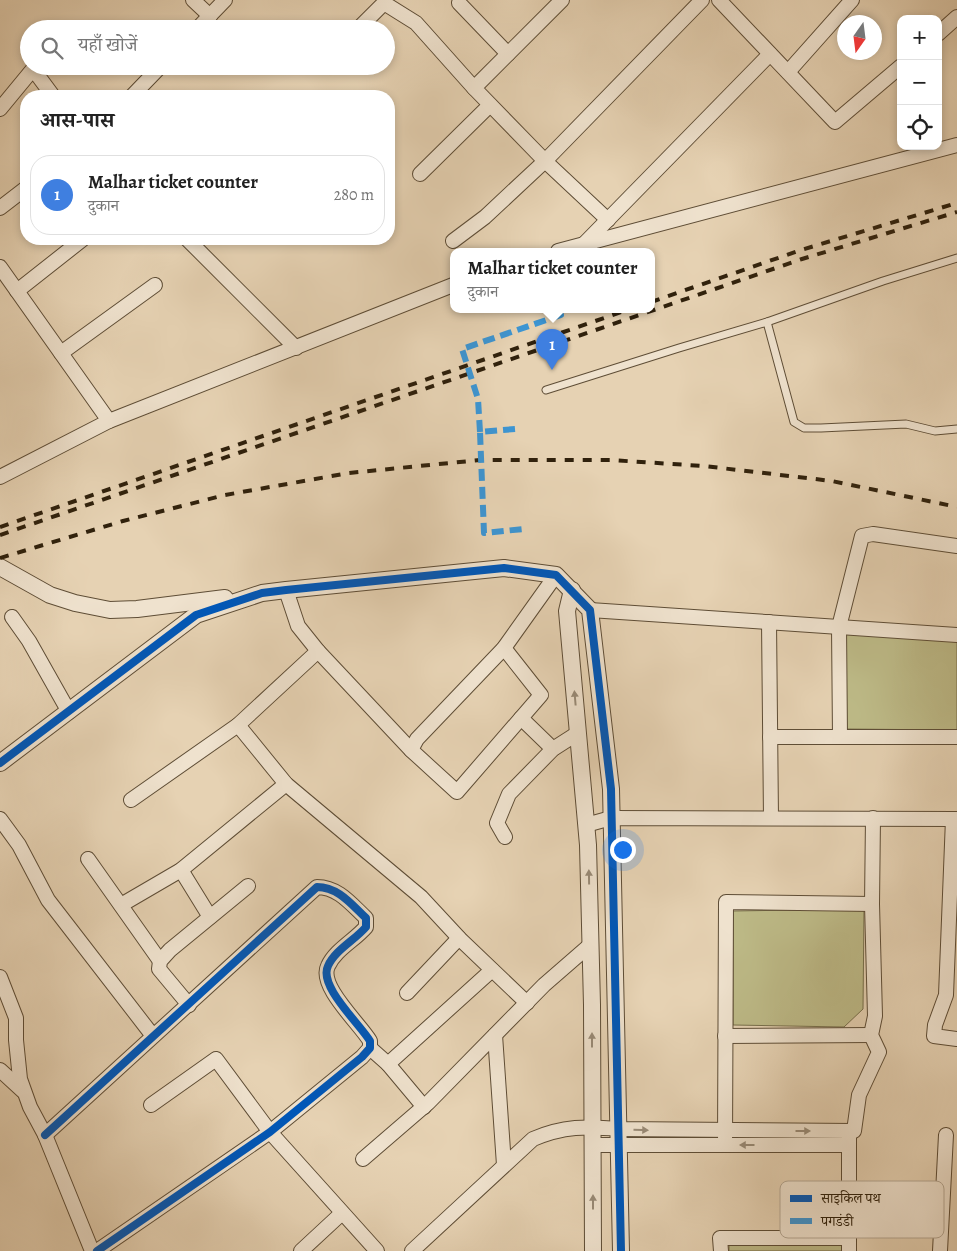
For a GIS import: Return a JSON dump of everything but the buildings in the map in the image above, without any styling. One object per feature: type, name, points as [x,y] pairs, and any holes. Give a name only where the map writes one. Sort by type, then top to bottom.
[{"type":"street","points":[[194,0],[210,16]]},
{"type":"street","points":[[206,20],[225,0]]},
{"type":"street","points":[[474,88],[562,0]]},
{"type":"street","points":[[453,241],[485,217],[545,161],[702,0]]},
{"type":"street","points":[[719,0],[835,122],[897,69]]},
{"type":"street","points":[[788,72],[852,0]]},
{"type":"street","points":[[367,20],[384,3],[416,23],[490,105],[545,161],[608,220]]},
{"type":"street","points":[[459,3],[508,54]]},
{"type":"street","points":[[942,30],[957,16]]},
{"type":"street","points":[[584,244],[770,54]]},
{"type":"street","points":[[0,109],[28,75]]},
{"type":"street","points":[[37,75],[49,90]]},
{"type":"street","points":[[138,90],[152,75]]},
{"type":"street","points":[[420,174],[490,105]]},
{"type":"street","points":[[569,248],[957,145]]},
{"type":"street","points":[[0,208],[20,193]]},
{"type":"street","points":[[17,291],[75,245]]},
{"type":"street","points":[[193,245],[296,348]]},
{"type":"street","points":[[0,267],[109,421]]},
{"type":"street","points":[[61,353],[155,285]]},
{"type":"street","points":[[0,477],[109,421],[450,286]]},
{"type":"street","points":[[840,737],[839,627],[862,536],[873,534],[957,546]]},
{"type":"street","points":[[0,567],[50,595],[110,610],[137,609],[286,590],[504,568],[556,576],[572,590],[590,610],[611,789],[620,1251]]},
{"type":"street","points":[[411,750],[417,740],[504,648],[556,576]]},
{"type":"street","points":[[286,590],[298,626],[318,652],[411,750],[457,792],[541,695],[504,648]]},
{"type":"street","points":[[572,590],[567,612],[586,825],[590,945],[593,1251]]},
{"type":"street","points":[[0,763],[196,615],[262,593]]},
{"type":"street","points":[[567,612],[590,610],[957,635]]},
{"type":"street","points":[[12,617],[29,641],[69,712]]},
{"type":"street","points":[[768,622],[772,818]]},
{"type":"street","points":[[131,800],[238,725],[318,652]]},
{"type":"street","points":[[521,718],[553,749]]},
{"type":"street","points":[[238,725],[286,784],[421,897],[459,938],[527,1003]]},
{"type":"street","points":[[505,837],[497,823],[509,794],[553,749],[578,733]]},
{"type":"street","points":[[770,737],[957,737]]},
{"type":"street","points":[[580,750],[606,747]]},
{"type":"street","points":[[121,905],[181,870],[286,784]]},
{"type":"street","points":[[586,825],[611,818],[955,819],[954,895],[946,995],[934,1025],[934,1036],[957,1039]]},
{"type":"street","points":[[849,1181],[849,1145],[859,1095],[879,1052],[871,1035],[875,1016],[872,904],[873,818]]},
{"type":"street","points":[[0,819],[19,845],[48,900],[153,1036]]},
{"type":"street","points":[[88,859],[160,961]]},
{"type":"street","points":[[181,870],[210,917]]},
{"type":"street","points":[[189,1005],[158,968],[160,961],[170,950],[248,886]]},
{"type":"street","points":[[45,1135],[317,888],[325,887],[338,892],[366,918],[366,926],[359,935],[337,953],[327,966],[326,976],[333,994],[370,1041],[370,1048],[362,1057],[270,1132],[97,1251]]},
{"type":"street","points":[[725,1145],[726,902],[872,904]]},
{"type":"street","points":[[407,993],[459,938]]},
{"type":"street","points":[[363,1159],[424,1107],[544,985],[590,945]]},
{"type":"street","points":[[388,1064],[492,970]]},
{"type":"street","points":[[0,977],[16,1018],[20,1079],[30,1107],[45,1135],[92,1251]]},
{"type":"street","points":[[495,1035],[504,1165]]},
{"type":"street","points":[[725,1036],[871,1035]]},
{"type":"street","points":[[370,1048],[388,1064],[424,1107]]},
{"type":"street","points":[[151,1105],[216,1059],[270,1132],[377,1251]]},
{"type":"street","points":[[0,1070],[25,1093]]},
{"type":"street","points":[[412,1251],[532,1139],[552,1130],[592,1126],[619,1137],[725,1145],[849,1145]]},
{"type":"street","points":[[592,1144],[619,1137],[725,1130],[851,1131]]},
{"type":"street","points":[[944,1216],[953,1136]]},
{"type":"street","points":[[301,1251],[342,1213]]},
{"type":"street","points":[[720,1251],[720,1238],[849,1244]]},
{"type":"street","points":[[940,1251],[941,1238]]},
{"type":"lane","points":[[546,390],[767,322],[883,281],[957,258]]},
{"type":"lane","points":[[767,322],[794,422],[804,428],[906,424],[935,431],[957,429]]},
{"type":"shaded area","points":[[844,633],[957,641],[957,730],[844,729]]},
{"type":"shaded area","points":[[864,909],[863,1009],[844,1027],[733,1025],[733,911]]},
{"type":"shaded area","points":[[729,1243],[843,1244],[843,1251],[729,1251]]},
{"type":"railway","points":[[655,301],[801,250],[957,203]]},
{"type":"railway","points":[[655,310],[802,259],[957,212]]},
{"type":"railway","points":[[0,527],[618,313]]},
{"type":"railway","points":[[0,535],[645,313]]},
{"type":"railway","points":[[0,558],[123,521],[225,495],[349,473],[480,460],[610,460],[704,466],[832,481],[957,507]]},
{"type":"marked path","points":[[480,432],[478,399],[462,349],[561,315],[560,313]]},
{"type":"marked path","points":[[515,429],[480,432],[484,533],[523,529]]},
{"type":"cycle path","points":[[0,763],[196,615],[262,593],[286,590],[504,568],[556,575],[590,610],[611,789],[621,1251]]},
{"type":"cycle path","points":[[45,1135],[317,887],[338,893],[366,918],[366,927],[335,955],[328,966],[327,974],[334,994],[370,1041],[370,1048],[362,1057],[270,1132],[97,1251]]},
{"type":"place","name":"Malhar ticket counter","points":[[552,370]]}]
